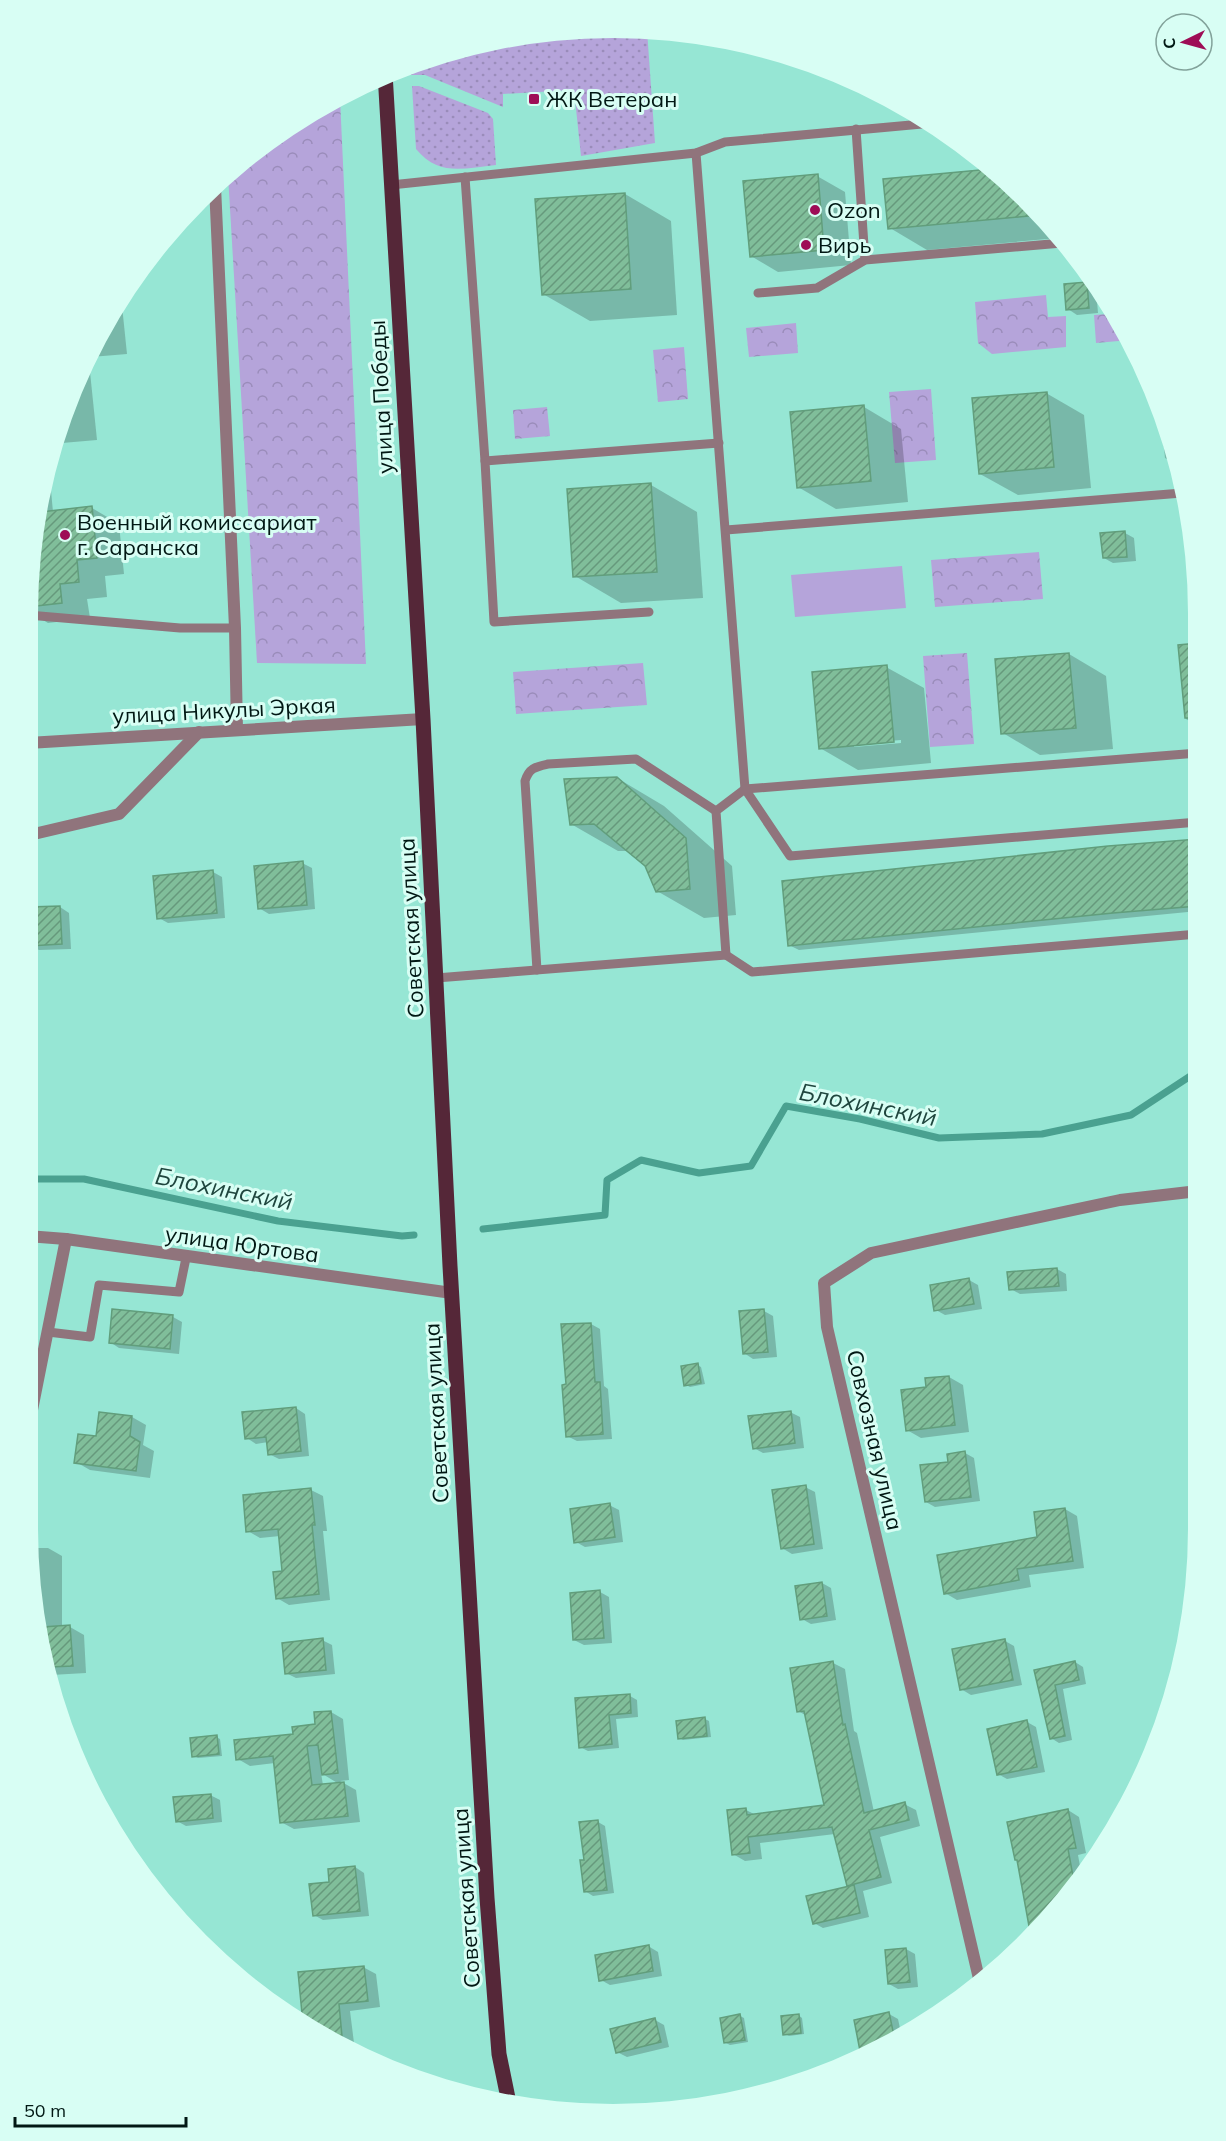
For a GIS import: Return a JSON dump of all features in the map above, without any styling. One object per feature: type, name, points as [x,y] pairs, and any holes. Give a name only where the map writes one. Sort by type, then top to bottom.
[{"type":"main road","name":"улица Победы","points":[[386,84],[423,719]]},
{"type":"main road","name":"Советская улица","points":[[423,719],[452,1293],[488,1909],[499,2054],[507,2093]]},
{"type":"street","points":[[215,198],[235,628],[237,730]]},
{"type":"street","name":"улица Никулы Эркая","points":[[38,742],[423,719]]},
{"type":"street","points":[[38,833],[119,814],[200,732]]},
{"type":"street","name":"Совхозная улица","points":[[978,1973],[828,1327],[824,1283],[871,1253],[1120,1200],[1188,1192]]},
{"type":"street","name":"улица Юртова","points":[[38,1237],[452,1293]]},
{"type":"street","points":[[38,1381],[66,1239]]},
{"type":"lane","points":[[391,185],[696,153],[725,141],[917,124]]},
{"type":"lane","points":[[856,129],[865,260]]},
{"type":"lane","points":[[696,153],[745,789],[790,856],[1188,823]]},
{"type":"lane","points":[[465,177],[494,622],[650,612]]},
{"type":"lane","points":[[759,293],[817,288],[865,260],[1054,244]]},
{"type":"lane","points":[[485,461],[719,443]]},
{"type":"lane","points":[[726,530],[1175,494]]},
{"type":"lane","points":[[38,616],[180,628],[235,628]]},
{"type":"lane","points":[[716,811],[745,789],[1188,754]]},
{"type":"lane","points":[[537,970],[525,781],[528,771],[548,764],[636,759],[716,811]]},
{"type":"lane","points":[[716,811],[726,955]]},
{"type":"lane","points":[[436,978],[726,955],[752,972],[1188,935]]},
{"type":"lane","points":[[48,1332],[90,1337],[99,1285],[179,1292],[186,1257]]},
{"type":"green space","points":[[575,39],[648,39],[655,143],[581,156],[574,90],[503,94],[503,107],[425,75],[411,75],[464,57],[538,42]]},
{"type":"green space","points":[[412,86],[419,86],[488,113],[493,119],[496,165],[453,169],[434,164],[425,158],[416,149]]},
{"type":"green space","points":[[340,107],[366,664],[257,663],[229,185],[293,134]]},
{"type":"green space","points":[[1046,295],[1048,317],[1066,316],[1066,347],[992,354],[978,343],[975,302]]},
{"type":"green space","points":[[1105,314],[1120,341],[1096,343],[1094,315]]},
{"type":"green space","points":[[796,323],[798,353],[749,357],[746,328]]},
{"type":"green space","points":[[684,347],[688,399],[658,402],[653,350]]},
{"type":"green space","points":[[931,389],[936,460],[895,463],[889,392]]},
{"type":"green space","points":[[547,407],[550,436],[515,439],[513,410]]},
{"type":"green space","points":[[1039,552],[1043,599],[935,607],[931,560]]},
{"type":"green space","points":[[902,566],[906,608],[795,617],[791,575]]},
{"type":"green space","points":[[967,653],[974,744],[930,747],[923,656]]},
{"type":"green space","points":[[643,663],[647,705],[516,714],[513,672]]},
{"type":"building","points":[[980,170],[1029,216],[888,229],[883,179]]},
{"type":"building","points":[[818,174],[824,250],[750,257],[743,181]]},
{"type":"building","points":[[625,193],[631,289],[542,295],[535,199]]},
{"type":"building","points":[[1084,282],[1087,287],[1089,308],[1066,310],[1064,284]]},
{"type":"building","points":[[1047,392],[1054,467],[979,474],[972,398]]},
{"type":"building","points":[[864,405],[871,481],[797,488],[790,412]]},
{"type":"building","points":[[651,483],[657,572],[573,577],[567,489]]},
{"type":"building","name":"Военный комиссариат г. Саранска","points":[[92,506],[97,558],[77,560],[79,582],[60,584],[62,603],[38,606],[42,538],[47,511]]},
{"type":"building","points":[[1125,531],[1127,557],[1103,558],[1100,533]]},
{"type":"building","points":[[1188,644],[1188,718],[1185,718],[1178,645]]},
{"type":"building","points":[[1069,653],[1076,728],[1001,734],[995,659]]},
{"type":"building","points":[[887,665],[894,742],[819,749],[812,672]]},
{"type":"building","points":[[617,777],[686,838],[690,889],[656,892],[645,866],[594,824],[570,825],[564,779]]},
{"type":"building","points":[[1188,840],[1188,907],[788,946],[782,881],[1108,846]]},
{"type":"building","points":[[303,861],[307,905],[258,909],[254,866]]},
{"type":"building","points":[[213,870],[217,913],[157,919],[153,876]]},
{"type":"building","points":[[60,906],[62,944],[38,945],[38,907]]},
{"type":"building","points":[[1057,1268],[1059,1286],[1009,1290],[1007,1272]]},
{"type":"building","points":[[969,1278],[974,1304],[934,1311],[930,1285]]},
{"type":"building","points":[[112,1309],[173,1315],[170,1349],[109,1343]]},
{"type":"building","points":[[764,1309],[768,1352],[743,1354],[739,1311]]},
{"type":"building","points":[[591,1323],[595,1382],[600,1382],[603,1434],[566,1437],[562,1385],[566,1384],[561,1324]]},
{"type":"building","points":[[698,1363],[701,1383],[684,1386],[681,1366]]},
{"type":"building","points":[[949,1376],[955,1425],[906,1431],[901,1390],[926,1387],[925,1378]]},
{"type":"building","points":[[296,1407],[301,1451],[268,1455],[266,1437],[245,1439],[242,1412]]},
{"type":"building","points":[[791,1411],[795,1443],[753,1449],[748,1416]]},
{"type":"building","points":[[99,1412],[132,1416],[130,1436],[140,1442],[136,1471],[74,1463],[78,1434],[96,1436]]},
{"type":"building","points":[[965,1451],[971,1497],[925,1502],[920,1465],[948,1462],[947,1454]]},
{"type":"building","points":[[806,1485],[814,1544],[781,1549],[772,1490]]},
{"type":"building","points":[[311,1488],[319,1594],[276,1599],[273,1572],[282,1571],[278,1529],[246,1532],[243,1495]]},
{"type":"building","points":[[610,1503],[615,1537],[574,1543],[570,1509]]},
{"type":"building","points":[[1065,1508],[1073,1561],[1017,1569],[1019,1580],[944,1594],[937,1555],[1037,1537],[1034,1512]]},
{"type":"building","points":[[822,1582],[827,1616],[800,1620],[795,1586]]},
{"type":"building","points":[[600,1590],[604,1638],[573,1640],[570,1593]]},
{"type":"building","points":[[70,1625],[73,1666],[55,1667],[46,1627]]},
{"type":"building","points":[[323,1638],[326,1670],[285,1674],[282,1643]]},
{"type":"building","points":[[1005,1639],[1013,1680],[960,1690],[952,1649]]},
{"type":"building","points":[[833,1661],[843,1725],[845,1724],[864,1813],[905,1802],[909,1820],[869,1830],[881,1877],[847,1886],[832,1827],[748,1837],[750,1853],[732,1855],[727,1810],[746,1808],[747,1815],[824,1805],[804,1711],[797,1712],[790,1668]]},
{"type":"building","points":[[1075,1661],[1079,1680],[1055,1685],[1065,1736],[1050,1739],[1034,1670]]},
{"type":"building","points":[[630,1694],[631,1713],[609,1715],[612,1744],[579,1748],[575,1698]]},
{"type":"building","points":[[331,1711],[338,1773],[322,1775],[318,1745],[307,1746],[312,1785],[344,1782],[348,1816],[280,1823],[273,1756],[236,1760],[234,1740],[293,1734],[292,1727],[315,1724],[314,1712]]},
{"type":"building","points":[[705,1717],[707,1736],[678,1739],[676,1721]]},
{"type":"building","points":[[1027,1720],[1037,1767],[997,1775],[987,1729]]},
{"type":"building","points":[[217,1735],[219,1754],[192,1757],[190,1738]]},
{"type":"building","points":[[211,1794],[213,1818],[176,1822],[173,1797]]},
{"type":"building","points":[[1068,1809],[1076,1848],[1068,1849],[1073,1874],[1029,1925],[1017,1860],[1015,1860],[1007,1822]]},
{"type":"building","points":[[598,1820],[607,1890],[584,1892],[580,1860],[584,1860],[579,1822]]},
{"type":"building","points":[[355,1866],[360,1911],[313,1916],[309,1884],[329,1882],[328,1869]]},
{"type":"building","points":[[854,1885],[860,1913],[813,1924],[806,1896]]},
{"type":"building","points":[[649,1945],[653,1971],[599,1981],[595,1955]]},
{"type":"building","points":[[906,1948],[910,1982],[888,1984],[885,1950]]},
{"type":"building","points":[[364,1966],[368,2001],[339,2004],[342,2035],[302,2012],[298,1972]]},
{"type":"building","points":[[889,2012],[893,2030],[859,2048],[854,2020]]},
{"type":"building","points":[[740,2014],[745,2040],[724,2043],[720,2018]]},
{"type":"building","points":[[799,2014],[801,2033],[783,2035],[781,2016]]},
{"type":"building","points":[[655,2018],[661,2042],[616,2053],[610,2029]]},
{"type":"waterway","name":"Блохинский","points":[[483,1229],[605,1215],[607,1180],[641,1160],[699,1173],[751,1166],[786,1106],[860,1119],[939,1138],[1042,1134],[1131,1115],[1188,1078]]},
{"type":"waterway","name":"Блохинский","points":[[38,1179],[84,1179],[278,1221],[402,1236],[414,1235]]},
{"type":"place","name":"ЖК Ветеран","points":[[534,99]]},
{"type":"place","name":"Ozon","points":[[815,210]]},
{"type":"place","name":"Вирь","points":[[806,245]]},
{"type":"place","name":"Военный комиссариат г. Саранска","points":[[65,535]]}]
